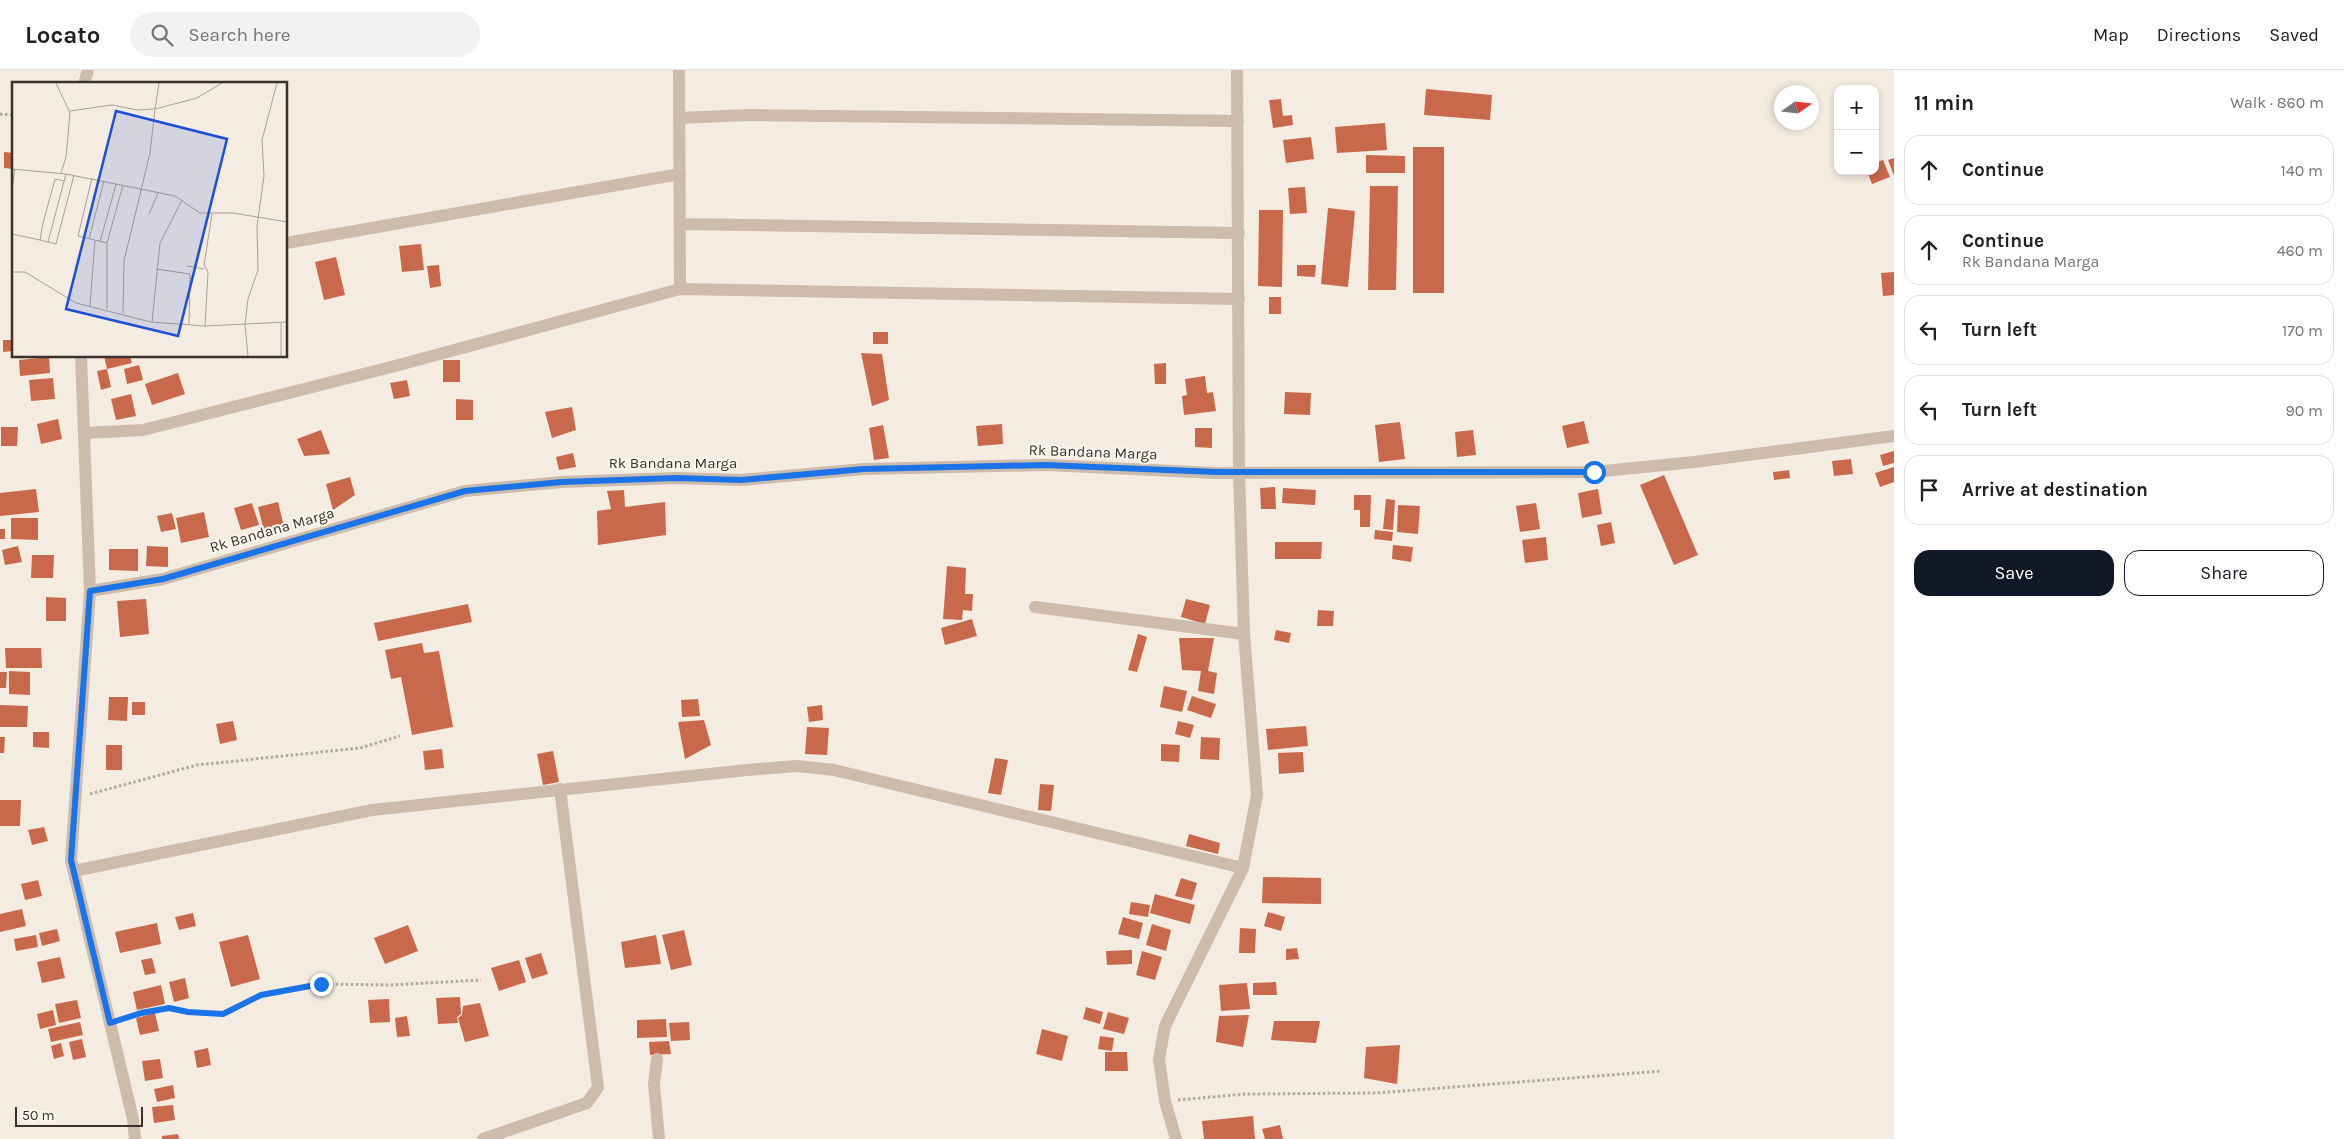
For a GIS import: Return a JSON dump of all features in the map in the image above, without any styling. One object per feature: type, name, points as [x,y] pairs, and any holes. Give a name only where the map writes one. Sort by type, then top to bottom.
[{"type":"street","points":[[679,70],[680,289]]},
{"type":"street","points":[[1176,1139],[1165,1101],[1159,1059],[1164,1026],[1243,868],[1256,795],[1244,634],[1239,472],[1237,70]]},
{"type":"street","points":[[679,118],[749,115],[1238,121]]},
{"type":"street","points":[[288,243],[680,174]]},
{"type":"street","points":[[680,224],[1239,233]]},
{"type":"street","points":[[84,433],[143,430],[395,366],[680,289],[1239,299]]},
{"type":"street","points":[[81,358],[90,591],[71,860],[133,1119],[135,1139]]},
{"type":"street","name":"Rk Bandana Marga","points":[[90,591],[163,579],[465,491],[599,479],[676,478],[741,480],[893,468],[1046,465],[1216,472],[1594,472],[1694,462],[1894,436]]},
{"type":"street","points":[[1035,607],[1244,634]]},
{"type":"street","points":[[74,871],[372,810],[560,789],[797,766],[834,770],[1243,868]]},
{"type":"street","points":[[483,1139],[587,1103],[598,1087],[560,789]]},
{"type":"street","points":[[657,1060],[654,1084],[659,1139]]},
{"type":"path","points":[[75,800],[196,765],[360,748],[400,736]]},
{"type":"path","points":[[110,1023],[141,1013],[169,1008],[188,1012],[223,1014],[261,995],[321,984],[390,984],[481,980]]},
{"type":"path","points":[[1165,1101],[1245,1094],[1376,1094],[1662,1071]]},
{"type":"building","points":[[1426,89],[1492,95],[1490,120],[1424,115]]},
{"type":"building","points":[[1281,99],[1283,116],[1292,115],[1293,125],[1273,128],[1269,100]]},
{"type":"building","points":[[1385,123],[1387,150],[1337,153],[1335,127]]},
{"type":"building","points":[[1311,137],[1314,159],[1286,163],[1283,140]]},
{"type":"building","points":[[1413,147],[1444,147],[1444,293],[1413,293]]},
{"type":"building","points":[[4,152],[12,153],[12,169],[4,168]]},
{"type":"building","points":[[1366,155],[1405,156],[1405,173],[1366,173]]},
{"type":"building","points":[[1894,158],[1894,176],[1888,160]]},
{"type":"building","points":[[1883,160],[1890,177],[1872,184],[1869,175],[1879,175],[1879,162]]},
{"type":"building","points":[[1370,186],[1398,186],[1396,290],[1368,290]]},
{"type":"building","points":[[1305,187],[1307,213],[1290,214],[1288,188]]},
{"type":"building","points":[[1328,208],[1355,211],[1348,287],[1321,284]]},
{"type":"building","points":[[1259,210],[1283,210],[1282,287],[1258,286]]},
{"type":"building","points":[[421,244],[424,270],[402,272],[399,246]]},
{"type":"building","points":[[336,257],[345,295],[324,300],[315,262]]},
{"type":"building","points":[[439,265],[441,286],[430,288],[427,266]]},
{"type":"building","points":[[1297,265],[1316,265],[1315,277],[1297,276]]},
{"type":"building","points":[[1894,272],[1894,295],[1883,296],[1881,273]]},
{"type":"building","points":[[1269,297],[1281,297],[1281,314],[1269,314]]},
{"type":"building","points":[[873,332],[888,332],[888,344],[873,344]]},
{"type":"building","points":[[3,340],[12,340],[12,351],[3,352]]},
{"type":"building","points":[[861,353],[882,354],[889,400],[872,406]]},
{"type":"building","points":[[49,358],[50,373],[20,376],[19,360]]},
{"type":"building","points":[[104,358],[131,358],[132,363],[107,369]]},
{"type":"building","points":[[443,360],[460,360],[460,382],[443,382]]},
{"type":"building","points":[[1166,363],[1166,384],[1155,384],[1154,364]]},
{"type":"building","points":[[139,365],[143,380],[127,384],[124,369]]},
{"type":"building","points":[[107,369],[111,387],[101,390],[97,371]]},
{"type":"building","points":[[178,373],[185,394],[152,405],[145,384]]},
{"type":"building","points":[[1205,376],[1207,393],[1213,392],[1216,411],[1184,415],[1182,396],[1187,395],[1185,379]]},
{"type":"building","points":[[53,378],[55,399],[31,401],[29,380]]},
{"type":"building","points":[[407,380],[410,396],[394,399],[390,383]]},
{"type":"building","points":[[1285,392],[1311,393],[1310,415],[1284,414]]},
{"type":"building","points":[[131,394],[136,416],[116,420],[111,399]]},
{"type":"building","points":[[456,399],[473,400],[473,420],[456,420]]},
{"type":"building","points":[[572,407],[576,430],[552,438],[545,412]]},
{"type":"building","points":[[58,419],[62,439],[41,444],[37,424]]},
{"type":"building","points":[[1584,421],[1589,443],[1567,448],[1562,426]]},
{"type":"building","points":[[1400,422],[1405,459],[1379,462],[1375,425]]},
{"type":"building","points":[[1002,424],[1003,444],[978,446],[976,426]]},
{"type":"building","points":[[883,425],[889,458],[874,460],[869,428]]},
{"type":"building","points":[[1,427],[18,427],[17,446],[1,446]]},
{"type":"building","points":[[1195,428],[1212,428],[1212,448],[1195,447]]},
{"type":"building","points":[[321,430],[330,454],[304,456],[297,439]]},
{"type":"building","points":[[1473,430],[1476,455],[1457,457],[1455,432]]},
{"type":"building","points":[[1894,451],[1894,463],[1883,466],[1880,455]]},
{"type":"building","points":[[573,453],[576,467],[559,470],[556,457]]},
{"type":"building","points":[[1851,459],[1853,474],[1834,476],[1832,461]]},
{"type":"building","points":[[1894,467],[1894,482],[1880,487],[1875,473]]},
{"type":"building","points":[[1789,470],[1790,478],[1774,480],[1773,472]]},
{"type":"building","points":[[1664,475],[1698,555],[1674,565],[1640,485]]},
{"type":"building","points":[[350,477],[355,495],[333,510],[326,484]]},
{"type":"building","points":[[1275,487],[1276,509],[1261,509],[1260,488]]},
{"type":"building","points":[[1283,488],[1316,490],[1315,505],[1282,503]]},
{"type":"building","points":[[36,489],[39,512],[0,516],[0,493]]},
{"type":"building","points":[[1598,489],[1602,514],[1582,518],[1578,493]]},
{"type":"building","points":[[624,490],[625,507],[665,502],[666,535],[598,545],[597,511],[611,509],[607,491]]},
{"type":"building","points":[[1354,495],[1371,495],[1370,527],[1360,527],[1360,510],[1354,510]]},
{"type":"building","points":[[1386,499],[1395,500],[1393,530],[1383,529]]},
{"type":"building","points":[[278,502],[284,526],[264,531],[258,507]]},
{"type":"building","points":[[252,503],[259,525],[241,530],[234,508]]},
{"type":"building","points":[[1536,503],[1540,529],[1520,532],[1516,506]]},
{"type":"building","points":[[1398,505],[1420,506],[1418,534],[1397,532]]},
{"type":"building","points":[[204,512],[209,537],[181,543],[176,518]]},
{"type":"building","points":[[172,513],[176,529],[161,532],[157,516]]},
{"type":"building","points":[[11,518],[38,518],[38,540],[11,539]]},
{"type":"building","points":[[1611,522],[1615,543],[1601,546],[1597,525]]},
{"type":"building","points":[[0,529],[5,529],[5,539],[0,539]]},
{"type":"building","points":[[1375,530],[1393,532],[1392,541],[1374,539]]},
{"type":"building","points":[[1546,537],[1548,560],[1525,563],[1522,540]]},
{"type":"building","points":[[1275,542],[1322,542],[1321,559],[1275,559]]},
{"type":"building","points":[[1393,545],[1413,547],[1411,562],[1392,559]]},
{"type":"building","points":[[18,546],[22,562],[5,565],[2,550]]},
{"type":"building","points":[[147,546],[168,547],[168,567],[146,566]]},
{"type":"building","points":[[109,549],[138,549],[138,571],[109,570]]},
{"type":"building","points":[[32,555],[54,555],[53,578],[31,578]]},
{"type":"building","points":[[947,566],[966,568],[965,594],[973,594],[972,611],[963,610],[962,620],[943,619]]},
{"type":"building","points":[[46,597],[66,598],[66,621],[46,621]]},
{"type":"building","points":[[146,599],[149,634],[120,637],[117,601]]},
{"type":"building","points":[[1186,599],[1210,605],[1205,624],[1181,617]]},
{"type":"building","points":[[468,604],[472,622],[378,641],[374,623]]},
{"type":"building","points":[[1318,610],[1334,611],[1333,626],[1317,626]]},
{"type":"building","points":[[972,619],[977,636],[945,645],[941,628]]},
{"type":"building","points":[[1276,630],[1291,633],[1289,643],[1274,640]]},
{"type":"building","points":[[1138,634],[1147,637],[1137,672],[1128,670]]},
{"type":"building","points":[[1179,638],[1214,638],[1208,671],[1217,673],[1214,694],[1198,691],[1201,671],[1182,670]]},
{"type":"building","points":[[422,643],[424,653],[439,651],[453,727],[412,735],[401,677],[391,679],[385,650]]},
{"type":"building","points":[[5,648],[41,648],[42,668],[6,668]]},
{"type":"building","points":[[9,671],[30,672],[30,695],[9,694]]},
{"type":"building","points":[[0,672],[7,672],[6,688],[0,688]]},
{"type":"building","points":[[1164,686],[1187,691],[1182,712],[1160,707]]},
{"type":"building","points":[[1192,696],[1216,704],[1211,718],[1187,710]]},
{"type":"building","points":[[109,697],[128,697],[127,721],[108,720]]},
{"type":"building","points":[[698,699],[700,716],[682,717],[681,700]]},
{"type":"building","points":[[132,702],[145,702],[145,715],[132,715]]},
{"type":"building","points":[[0,705],[28,706],[27,727],[0,727]]},
{"type":"building","points":[[822,705],[823,720],[809,722],[807,707]]},
{"type":"building","points":[[704,720],[711,745],[685,759],[678,722]]},
{"type":"building","points":[[233,721],[237,740],[220,744],[216,724]]},
{"type":"building","points":[[1178,721],[1194,725],[1190,738],[1175,734]]},
{"type":"building","points":[[1306,726],[1308,746],[1268,750],[1266,729]]},
{"type":"building","points":[[807,727],[829,728],[827,755],[805,754]]},
{"type":"building","points":[[33,732],[49,732],[49,748],[33,747]]},
{"type":"building","points":[[0,737],[5,737],[4,753],[0,753]]},
{"type":"building","points":[[1201,737],[1220,738],[1219,760],[1200,759]]},
{"type":"building","points":[[1161,744],[1180,745],[1179,762],[1161,761]]},
{"type":"building","points":[[106,745],[122,745],[122,770],[106,770]]},
{"type":"building","points":[[442,749],[444,768],[425,770],[423,751]]},
{"type":"building","points":[[553,751],[559,782],[543,785],[537,754]]},
{"type":"building","points":[[1303,752],[1304,772],[1279,774],[1278,753]]},
{"type":"building","points":[[995,758],[1008,760],[1001,795],[988,793]]},
{"type":"building","points":[[1040,784],[1054,785],[1051,811],[1038,810]]},
{"type":"building","points":[[0,800],[21,800],[20,826],[0,826]]},
{"type":"building","points":[[44,827],[48,841],[32,845],[28,830]]},
{"type":"building","points":[[1189,834],[1220,843],[1218,854],[1186,846]]},
{"type":"building","points":[[1263,877],[1321,878],[1321,904],[1262,903]]},
{"type":"building","points":[[1181,878],[1197,883],[1192,900],[1175,896]]},
{"type":"building","points":[[38,880],[42,896],[25,900],[21,884]]},
{"type":"building","points":[[1155,894],[1195,905],[1190,924],[1150,913]]},
{"type":"building","points":[[1131,902],[1150,905],[1148,917],[1129,914]]},
{"type":"building","points":[[22,909],[26,926],[0,932],[0,914]]},
{"type":"building","points":[[1268,912],[1285,917],[1281,931],[1264,926]]},
{"type":"building","points":[[193,913],[196,926],[179,930],[175,917]]},
{"type":"building","points":[[1123,917],[1143,923],[1139,939],[1118,934]]},
{"type":"building","points":[[157,923],[161,944],[120,953],[115,932]]},
{"type":"building","points":[[1152,924],[1171,930],[1166,951],[1146,945]]},
{"type":"building","points":[[408,925],[418,951],[385,964],[374,938]]},
{"type":"building","points":[[1240,928],[1256,929],[1255,953],[1239,953]]},
{"type":"building","points":[[57,929],[60,941],[42,946],[39,933]]},
{"type":"building","points":[[684,930],[692,965],[671,970],[662,935]]},
{"type":"building","points":[[36,935],[38,947],[16,951],[14,939]]},
{"type":"building","points":[[248,935],[260,979],[231,987],[219,942]]},
{"type":"building","points":[[656,935],[661,964],[625,968],[621,942]]},
{"type":"building","points":[[1297,948],[1299,959],[1286,960],[1286,949]]},
{"type":"building","points":[[1132,950],[1132,964],[1107,965],[1106,951]]},
{"type":"building","points":[[1142,951],[1162,957],[1155,980],[1136,975]]},
{"type":"building","points":[[541,953],[548,974],[532,979],[525,958]]},
{"type":"building","points":[[60,957],[65,978],[42,983],[37,962]]},
{"type":"building","points":[[152,958],[156,973],[145,975],[141,960]]},
{"type":"building","points":[[519,960],[526,982],[499,991],[491,968]]},
{"type":"building","points":[[185,978],[189,998],[174,1002],[169,982]]},
{"type":"building","points":[[1276,982],[1277,995],[1253,995],[1253,983]]},
{"type":"building","points":[[1247,983],[1250,1009],[1221,1011],[1219,985]]},
{"type":"building","points":[[161,985],[165,1004],[137,1010],[133,992]]},
{"type":"building","points":[[460,997],[461,1014],[457,1017],[458,1023],[438,1024],[436,998]]},
{"type":"building","points":[[389,999],[390,1022],[370,1023],[368,1000]]},
{"type":"building","points":[[77,1000],[81,1018],[59,1023],[55,1004]]},
{"type":"building","points":[[480,1003],[489,1036],[465,1042],[458,1018],[462,1015],[463,1006]]},
{"type":"building","points":[[1086,1007],[1103,1012],[1100,1024],[1083,1019]]},
{"type":"building","points":[[53,1010],[56,1025],[40,1029],[37,1014]]},
{"type":"building","points":[[1108,1012],[1129,1018],[1124,1034],[1103,1029]]},
{"type":"building","points":[[155,1013],[159,1031],[140,1035],[136,1018]]},
{"type":"building","points":[[1249,1015],[1243,1047],[1216,1042],[1219,1016]]},
{"type":"building","points":[[407,1016],[410,1036],[397,1037],[395,1018]]},
{"type":"building","points":[[666,1019],[667,1037],[637,1038],[637,1020]]},
{"type":"building","points":[[1274,1021],[1320,1021],[1316,1043],[1271,1040]]},
{"type":"building","points":[[80,1022],[83,1035],[51,1042],[48,1029]]},
{"type":"building","points":[[689,1022],[690,1040],[671,1041],[669,1023]]},
{"type":"building","points":[[1042,1029],[1068,1036],[1062,1061],[1036,1054]]},
{"type":"building","points":[[1100,1036],[1114,1038],[1112,1051],[1098,1049]]},
{"type":"building","points":[[82,1039],[86,1057],[73,1060],[69,1042]]},
{"type":"building","points":[[669,1041],[671,1054],[650,1055],[649,1042]]},
{"type":"building","points":[[61,1043],[64,1056],[54,1059],[51,1046]]},
{"type":"building","points":[[1400,1045],[1397,1084],[1364,1078],[1366,1047]]},
{"type":"building","points":[[208,1048],[211,1065],[197,1068],[194,1051]]},
{"type":"building","points":[[1105,1052],[1127,1052],[1128,1071],[1105,1071]]},
{"type":"building","points":[[160,1059],[163,1078],[145,1081],[142,1061]]},
{"type":"building","points":[[173,1085],[175,1098],[157,1102],[154,1089]]},
{"type":"building","points":[[173,1105],[175,1120],[154,1123],[152,1107]]},
{"type":"building","points":[[1253,1116],[1255,1139],[1204,1139],[1202,1121]]},
{"type":"building","points":[[1280,1125],[1283,1139],[1265,1139],[1262,1129]]},
{"type":"building","points":[[178,1134],[179,1139],[162,1139],[162,1136]]},
{"type":"route","points":[[321,984],[261,995],[223,1014],[188,1012],[169,1008],[141,1013],[110,1023],[71,860],[90,591],[163,579],[239,555],[465,491],[599,479],[676,478],[741,480],[864,469],[1046,465],[1216,472],[1594,472]]}]
